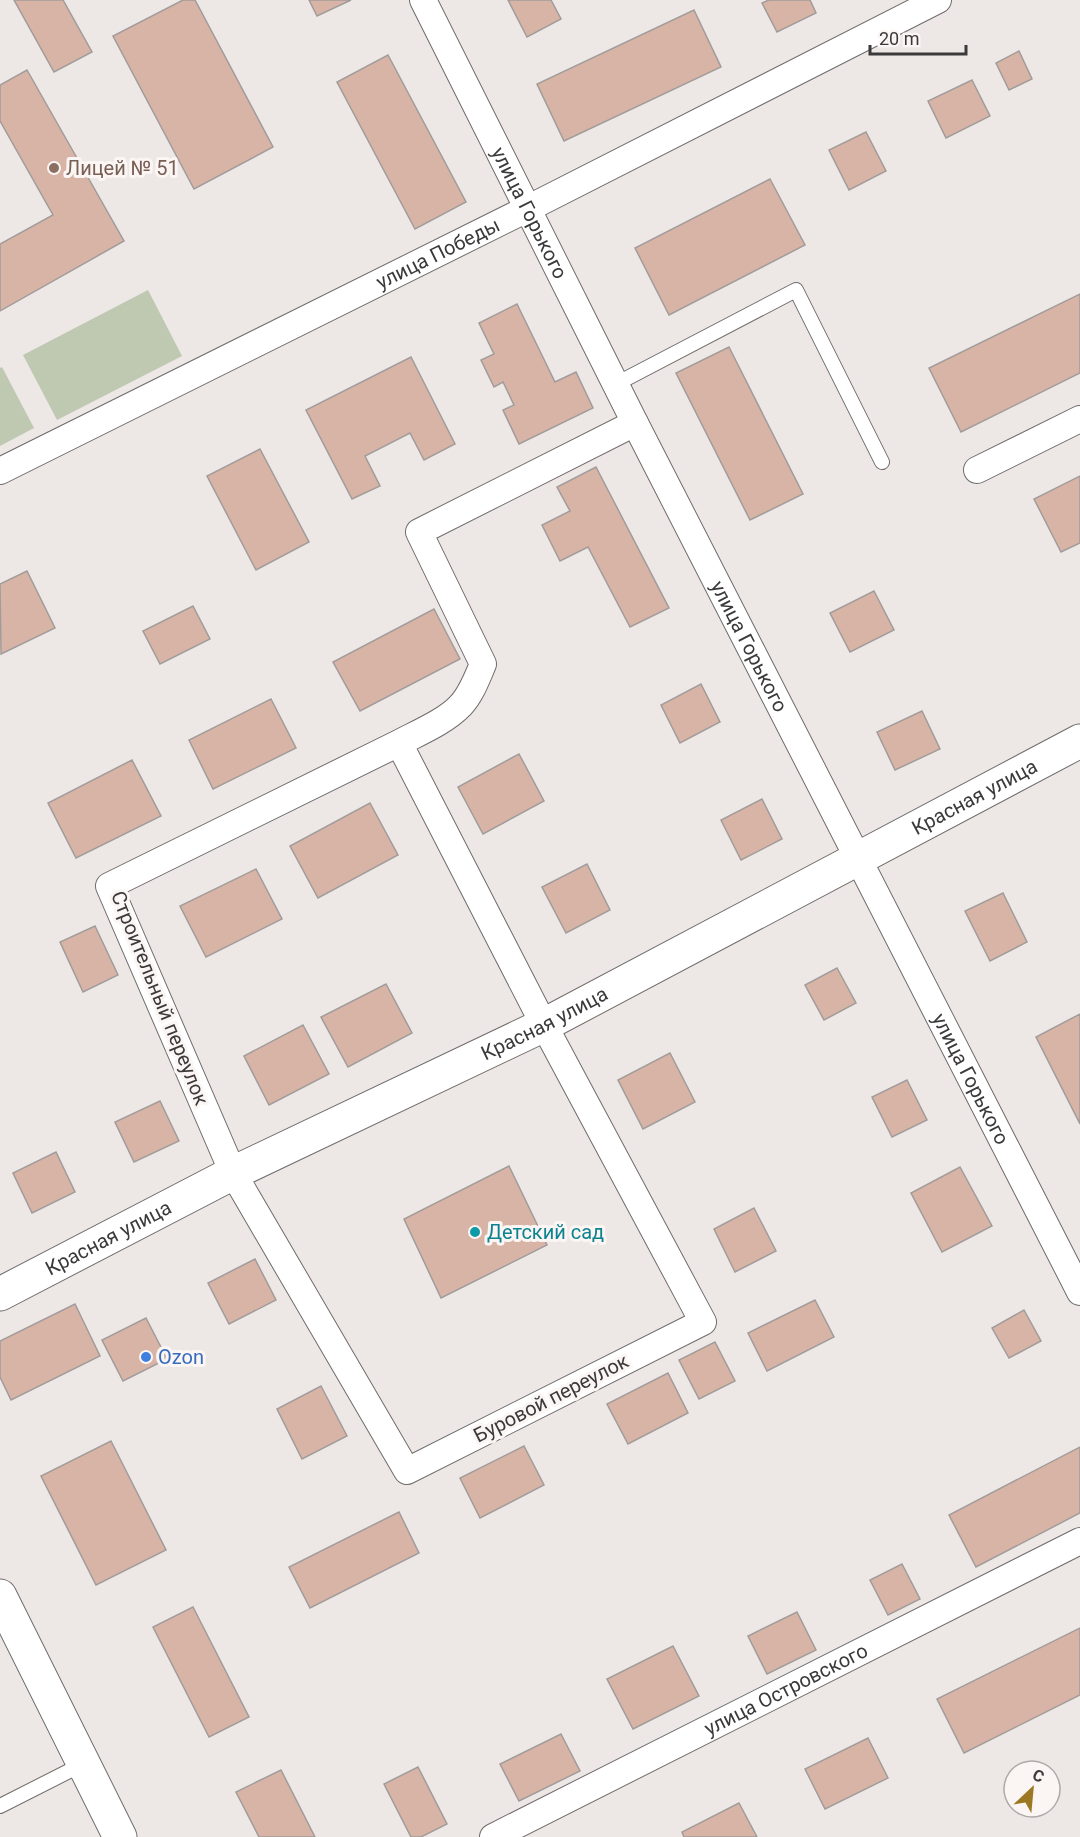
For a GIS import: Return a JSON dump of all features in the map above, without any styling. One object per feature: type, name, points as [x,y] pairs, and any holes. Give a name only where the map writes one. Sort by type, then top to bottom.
[{"type":"street","name":"улица Горького","points":[[423,0],[635,423],[1080,1292]]},
{"type":"street","name":"улица Победы","points":[[0,471],[527,209],[938,0]]},
{"type":"street","points":[[977,470],[1080,419]]},
{"type":"street","name":"Строительный переулок","points":[[233,1173],[109,886],[399,743],[434,725],[460,706],[483,664],[419,532],[635,423]]},
{"type":"street","name":"Красная улица","points":[[0,1294],[233,1173],[544,1025],[1080,741]]},
{"type":"street","points":[[399,743],[544,1025]]},
{"type":"street","name":"Буровой переулок","points":[[233,1173],[406,1471],[703,1322],[544,1025]]},
{"type":"street","name":"улица Островского","points":[[493,1837],[1080,1541]]},
{"type":"street","points":[[0,1596],[120,1837]]},
{"type":"lane","points":[[616,384],[796,290],[882,462]]},
{"type":"lane","points":[[0,1806],[83,1764]]},
{"type":"green space","points":[[148,290],[182,356],[57,420],[23,355]]},
{"type":"green space","points":[[2,367],[34,428],[0,446],[0,368]]},
{"type":"building","points":[[14,0],[63,0],[92,52],[54,72]]},
{"type":"building","points":[[183,0],[195,0],[273,147],[194,189],[113,36]]},
{"type":"building","points":[[309,0],[351,0],[317,16]]},
{"type":"building","points":[[508,0],[551,0],[561,19],[527,37]]},
{"type":"building","points":[[769,0],[810,0],[816,13],[777,32],[762,3]]},
{"type":"building","points":[[694,10],[721,67],[564,141],[537,84]]},
{"type":"building","points":[[1019,51],[1032,79],[1009,90],[996,63]]},
{"type":"building","points":[[388,55],[466,202],[415,229],[337,82]]},
{"type":"building","name":"Лицей № 51","points":[[27,70],[124,241],[0,311],[0,244],[53,215],[0,121],[0,85]]},
{"type":"building","points":[[972,80],[990,116],[946,138],[928,101]]},
{"type":"building","points":[[866,132],[886,171],[849,190],[829,150]]},
{"type":"building","points":[[770,179],[805,245],[669,315],[635,248]]},
{"type":"building","points":[[1080,294],[1080,373],[961,432],[929,368]]},
{"type":"building","points":[[517,304],[555,382],[576,372],[593,408],[519,444],[503,410],[514,405],[503,382],[494,387],[481,360],[494,354],[479,323]]},
{"type":"building","points":[[729,347],[803,494],[750,520],[676,373]]},
{"type":"building","points":[[411,357],[455,444],[424,460],[410,433],[365,456],[380,486],[352,499],[306,410]]},
{"type":"building","points":[[260,449],[309,542],[256,570],[207,476]]},
{"type":"building","points":[[596,467],[669,608],[630,627],[588,547],[560,561],[542,525],[570,511],[557,487]]},
{"type":"building","points":[[1080,476],[1080,543],[1061,552],[1034,499]]},
{"type":"building","points":[[27,571],[55,628],[1,654],[0,584]]},
{"type":"building","points":[[874,591],[894,630],[850,652],[830,613]]},
{"type":"building","points":[[193,606],[210,639],[160,664],[143,631]]},
{"type":"building","points":[[434,609],[460,659],[360,711],[333,662]]},
{"type":"building","points":[[701,684],[720,722],[680,743],[661,705]]},
{"type":"building","points":[[271,699],[296,748],[213,789],[189,740]]},
{"type":"building","points":[[922,711],[940,749],[895,770],[877,732]]},
{"type":"building","points":[[519,754],[544,801],[483,834],[458,787]]},
{"type":"building","points":[[132,760],[161,816],[76,858],[48,803]]},
{"type":"building","points":[[762,799],[782,839],[741,860],[721,820]]},
{"type":"building","points":[[370,803],[398,855],[318,898],[290,846]]},
{"type":"building","points":[[587,864],[610,910],[566,933],[542,887]]},
{"type":"building","points":[[256,869],[282,919],[206,957],[180,906]]},
{"type":"building","points":[[1003,893],[1027,942],[990,961],[965,911]]},
{"type":"building","points":[[95,926],[118,975],[83,992],[60,942]]},
{"type":"building","points":[[837,968],[856,1003],[824,1020],[805,985]]},
{"type":"building","points":[[386,984],[412,1033],[348,1067],[321,1017]]},
{"type":"building","points":[[1080,1014],[1080,1124],[1036,1037]]},
{"type":"building","points":[[303,1025],[329,1074],[269,1105],[244,1056]]},
{"type":"building","points":[[670,1053],[695,1102],[643,1129],[618,1080]]},
{"type":"building","points":[[907,1080],[927,1120],[892,1137],[872,1097]]},
{"type":"building","points":[[160,1101],[179,1141],[134,1162],[115,1122]]},
{"type":"building","points":[[56,1152],[75,1192],[32,1213],[13,1173]]},
{"type":"building","name":"Детский сад","points":[[509,1166],[547,1245],[441,1298],[404,1219]]},
{"type":"building","points":[[960,1167],[992,1226],[942,1252],[911,1193]]},
{"type":"building","points":[[754,1208],[776,1251],[735,1272],[714,1229]]},
{"type":"building","points":[[255,1259],[276,1300],[229,1324],[208,1283]]},
{"type":"building","points":[[815,1300],[834,1337],[767,1371],[748,1333]]},
{"type":"building","points":[[75,1304],[100,1356],[11,1400],[0,1377],[0,1341]]},
{"type":"building","points":[[1024,1310],[1041,1341],[1009,1358],[992,1328]]},
{"type":"building","points":[[146,1318],[167,1359],[123,1381],[102,1340]]},
{"type":"building","points":[[715,1342],[735,1381],[699,1399],[679,1360]]},
{"type":"building","points":[[668,1373],[688,1413],[628,1444],[607,1404]]},
{"type":"building","points":[[321,1386],[347,1436],[302,1459],[277,1409]]},
{"type":"building","points":[[111,1441],[166,1550],[96,1585],[41,1476]]},
{"type":"building","points":[[524,1446],[544,1485],[480,1518],[460,1478]]},
{"type":"building","points":[[1080,1447],[1080,1513],[976,1567],[949,1515]]},
{"type":"building","points":[[399,1512],[419,1553],[310,1608],[289,1567]]},
{"type":"building","points":[[902,1564],[920,1599],[888,1615],[870,1580]]},
{"type":"building","points":[[193,1607],[249,1717],[209,1737],[153,1627]]},
{"type":"building","points":[[797,1612],[816,1650],[767,1674],[748,1636]]},
{"type":"building","points":[[1080,1628],[1080,1695],[964,1753],[937,1699]]},
{"type":"building","points":[[673,1646],[699,1696],[633,1729],[607,1679]]},
{"type":"building","points":[[561,1734],[580,1771],[519,1801],[500,1764]]},
{"type":"building","points":[[868,1738],[888,1778],[825,1809],[805,1769]]},
{"type":"building","points":[[418,1767],[447,1824],[421,1837],[411,1837],[384,1784]]},
{"type":"building","points":[[281,1770],[315,1837],[259,1837],[236,1792]]},
{"type":"building","points":[[739,1803],[757,1837],[684,1837],[682,1832]]},
{"type":"place","name":"Лицей № 51","points":[[54,168]]},
{"type":"place","name":"Детский сад","points":[[475,1232]]},
{"type":"place","name":"Ozon","points":[[146,1357]]}]
